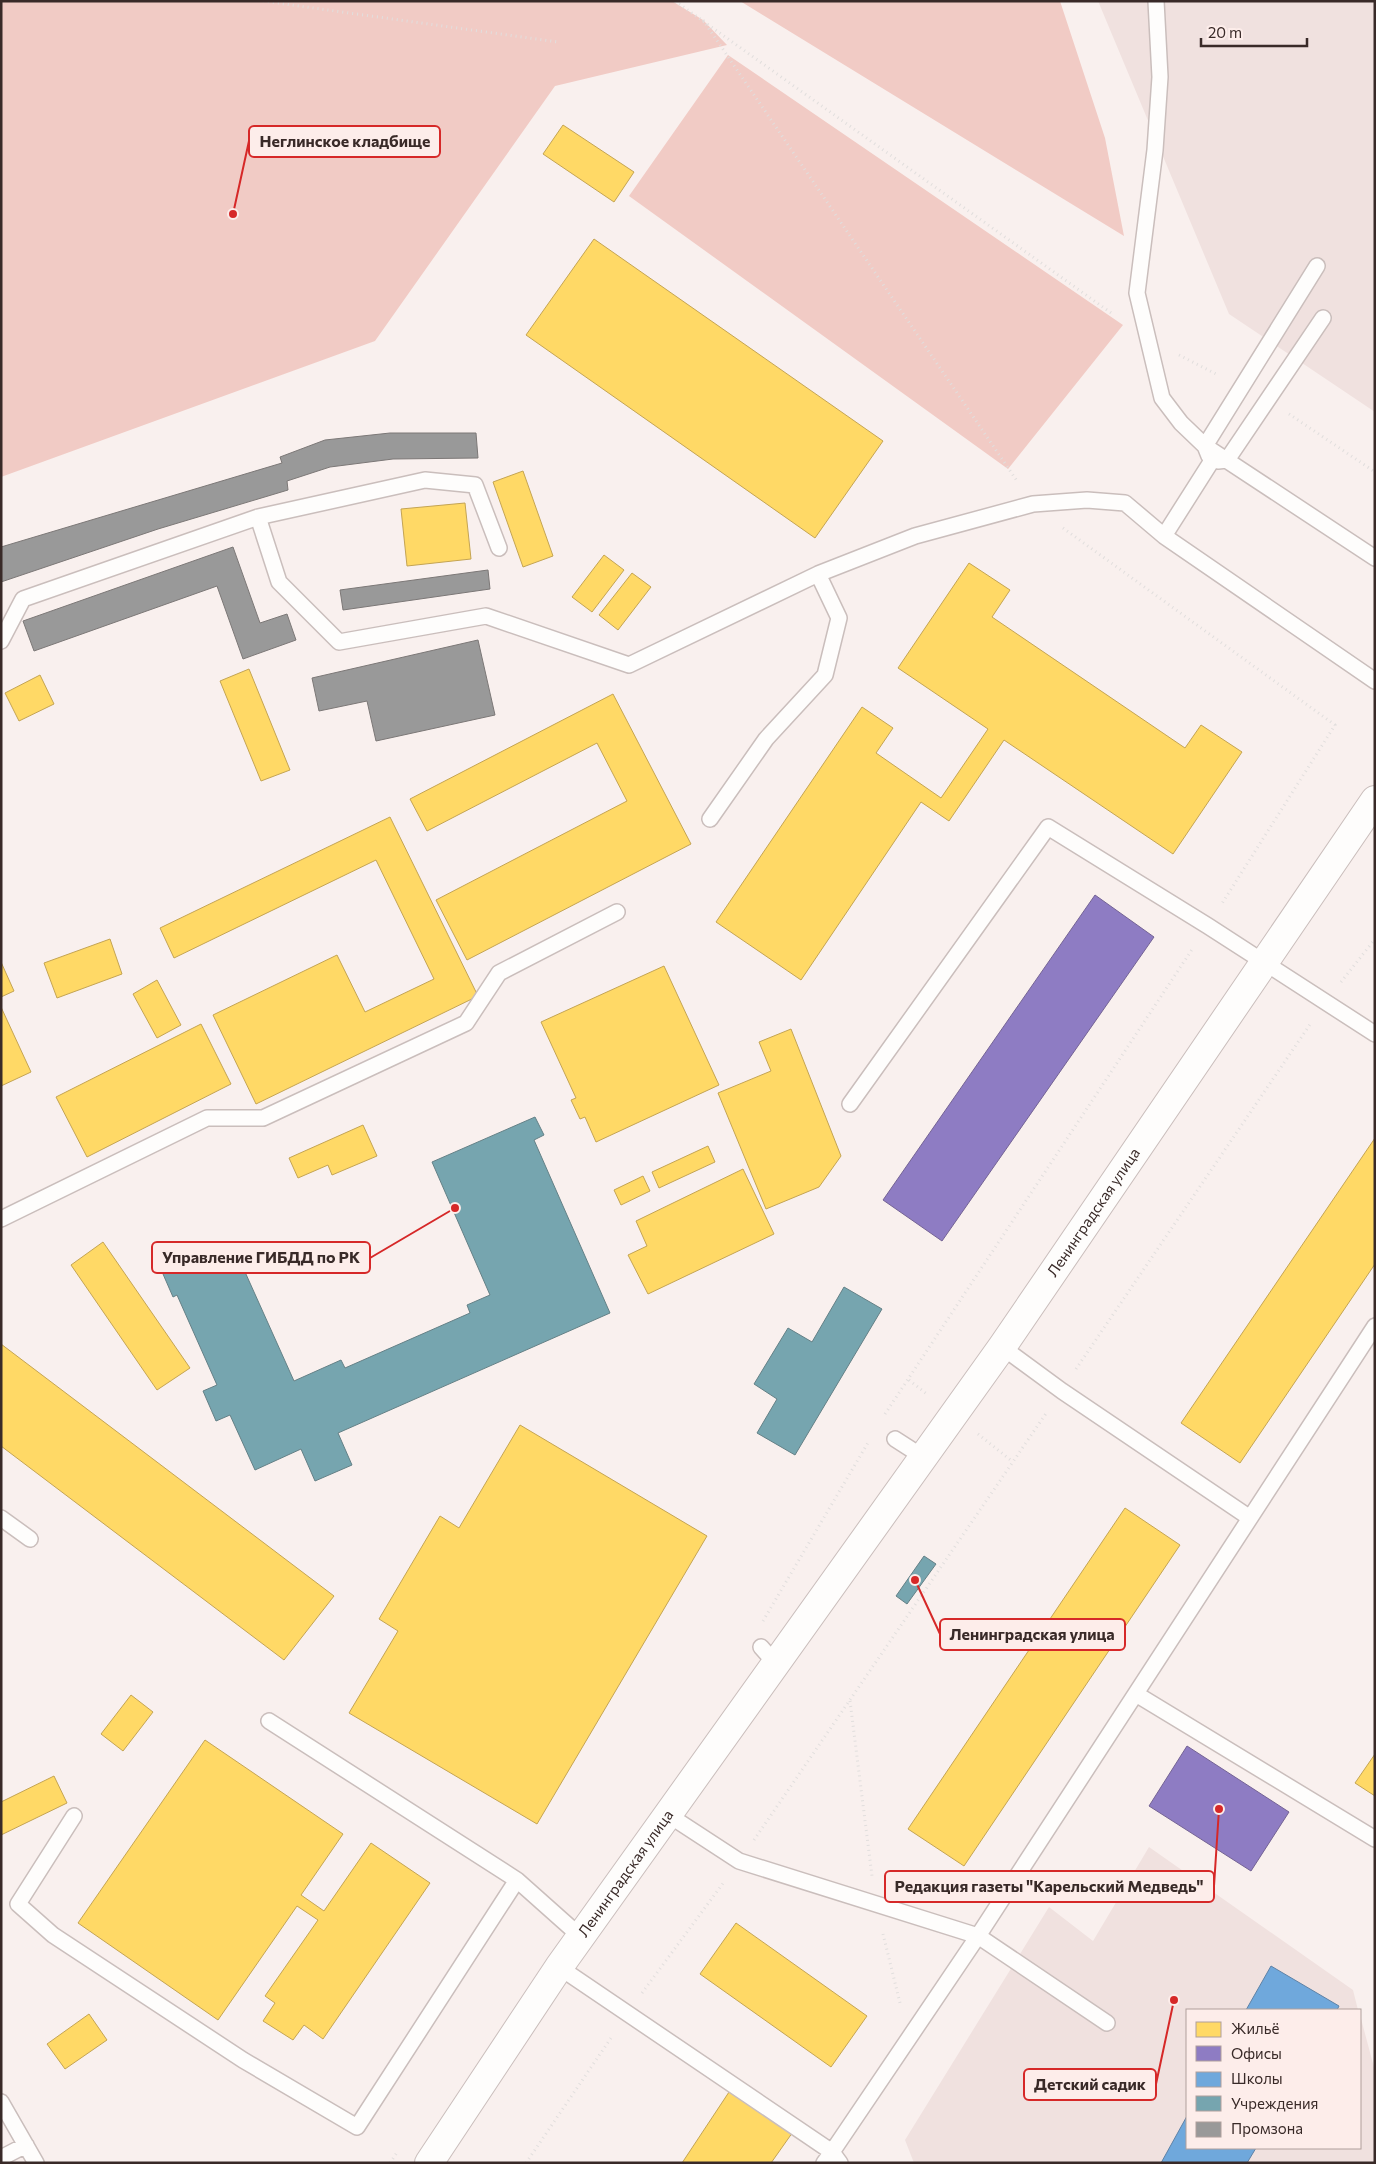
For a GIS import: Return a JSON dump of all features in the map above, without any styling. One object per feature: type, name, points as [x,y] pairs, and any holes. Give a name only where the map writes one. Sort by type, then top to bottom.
[{"type":"main road","name":"Ленинградская улица","points":[[430,2163],[560,1967],[667,1814],[769,1655],[923,1457],[1002,1346],[1375,800]]},
{"type":"lane","points":[[1156,1],[1160,77],[1156,150],[1137,293],[1162,398],[1181,423],[1219,461],[1375,558]]},
{"type":"lane","points":[[1206,446],[1317,266]]},
{"type":"lane","points":[[1164,536],[1219,461],[1268,400],[1323,318]]},
{"type":"lane","points":[[1,641],[23,599],[258,517],[425,480],[475,485],[499,548]]},
{"type":"lane","points":[[258,517],[279,582],[339,642],[486,616],[629,665],[818,574],[915,536],[1033,504],[1087,500],[1125,503],[1164,536],[1375,681]]},
{"type":"lane","points":[[710,819],[766,739],[825,675],[839,618],[818,574]]},
{"type":"lane","points":[[850,1104],[1048,827],[1208,926],[1375,1034]]},
{"type":"lane","points":[[1,1219],[207,1118],[263,1118],[466,1022],[499,972],[617,912]]},
{"type":"lane","points":[[560,1967],[628,2013],[832,2159],[1375,1326]]},
{"type":"lane","points":[[1002,1346],[1062,1391],[1250,1518]]},
{"type":"lane","points":[[895,1439],[923,1457]]},
{"type":"lane","points":[[1,1518],[30,1539]]},
{"type":"lane","points":[[1136,1694],[1375,1839]]},
{"type":"lane","points":[[269,1721],[516,1880],[581,1937]]},
{"type":"lane","points":[[667,1814],[739,1861],[875,1902],[978,1936],[1107,2023]]},
{"type":"lane","points":[[74,1816],[18,1904],[53,1935],[135,1990],[243,2060],[357,2127],[516,1880]]},
{"type":"lane","points":[[1,2102],[36,2163]]},
{"type":"lane","points":[[1,2158],[26,2145]]},
{"type":"path","points":[[263,1],[558,42]]},
{"type":"path","points":[[675,1],[1146,337],[1242,388]]},
{"type":"path","points":[[703,20],[1033,504],[1335,725],[1208,926],[884,1416]]},
{"type":"path","points":[[1268,400],[1375,472]]},
{"type":"path","points":[[526,2163],[628,2013],[739,1861],[850,1701],[1326,1002],[1375,939]]},
{"type":"path","points":[[760,1625],[874,1433]]},
{"type":"path","points":[[850,1701],[875,1902],[910,2037]]},
{"type":"path","points":[[390,2163],[401,2146]]},
{"type":"shaded area","points":[[1,1],[672,1],[703,20],[727,45],[555,86],[375,341],[1,477]]},
{"type":"shaded area","points":[[740,1],[1060,1],[1105,138],[1124,236]]},
{"type":"shaded area","points":[[1098,1],[1375,1],[1375,412],[1229,314]]},
{"type":"shaded area","points":[[728,55],[1123,325],[1008,469],[629,196]]},
{"type":"shaded area","points":[[1149,1847],[1353,1990],[1358,2009],[1186,2009],[1186,2149],[1361,2149],[1361,2019],[1375,2071],[1375,2163],[914,2163],[905,2140],[1049,1907],[1093,1941]]},
{"type":"building: Жильё","points":[[563,125],[634,172],[614,202],[543,154]]},
{"type":"building: Жильё","points":[[594,239],[883,441],[815,538],[526,335]]},
{"type":"building: Жильё","points":[[523,471],[553,556],[523,567],[493,482]]},
{"type":"building: Жильё","points":[[465,503],[471,559],[407,566],[401,509]]},
{"type":"building: Жильё","points":[[604,555],[624,570],[592,612],[572,597]]},
{"type":"building: Жильё","points":[[969,563],[1010,590],[992,617],[1185,748],[1201,725],[1242,752],[1173,854],[1004,740],[949,821],[921,802],[801,980],[716,922],[862,707],[893,728],[876,753],[941,798],[988,729],[898,668]]},
{"type":"building: Жильё","points":[[632,573],[651,587],[618,630],[599,615]]},
{"type":"building: Жильё","points":[[249,669],[290,770],[261,781],[220,681]]},
{"type":"building: Жильё","points":[[40,675],[54,704],[19,721],[5,693]]},
{"type":"building: Жильё","points":[[613,694],[691,844],[467,960],[436,900],[627,801],[597,743],[427,831],[410,799]]},
{"type":"building: Жильё","points":[[390,817],[478,996],[256,1104],[213,1015],[337,955],[365,1012],[434,979],[376,860],[174,958],[160,928]]},
{"type":"building: Жильё","points":[[110,939],[122,974],[57,998],[44,963]]},
{"type":"building: Жильё","points":[[1,962],[14,991],[1,997]]},
{"type":"building: Жильё","points":[[664,966],[719,1085],[596,1142],[585,1117],[580,1119],[571,1100],[576,1098],[541,1022]]},
{"type":"building: Жильё","points":[[157,980],[181,1025],[157,1038],[133,994]]},
{"type":"building: Жильё","points":[[1,1007],[31,1072],[1,1086]]},
{"type":"building: Жильё","points":[[201,1024],[231,1084],[87,1157],[56,1097]]},
{"type":"building: Жильё","points":[[791,1029],[841,1156],[819,1187],[766,1209],[718,1093],[771,1071],[759,1042]]},
{"type":"building: Жильё","points":[[363,1125],[377,1156],[332,1175],[328,1165],[298,1178],[289,1158]]},
{"type":"building: Жильё","points":[[1375,1138],[1375,1264],[1240,1463],[1181,1423]]},
{"type":"building: Жильё","points":[[708,1146],[715,1162],[659,1188],[652,1172]]},
{"type":"building: Жильё","points":[[743,1169],[774,1234],[648,1294],[628,1255],[647,1246],[636,1221]]},
{"type":"building: Жильё","points":[[643,1176],[650,1191],[621,1205],[614,1190]]},
{"type":"building: Жильё","points":[[103,1242],[190,1368],[157,1390],[71,1265]]},
{"type":"building: Жильё","points":[[1,1344],[334,1596],[284,1660],[1,1446]]},
{"type":"building: Жильё","points":[[520,1425],[707,1536],[537,1824],[349,1713],[398,1631],[379,1619],[440,1516],[459,1528]]},
{"type":"building: Жильё","points":[[1125,1508],[1180,1545],[964,1866],[908,1829]]},
{"type":"building: Жильё","points":[[131,1695],[153,1712],[123,1751],[101,1734]]},
{"type":"building: Жильё","points":[[205,1740],[343,1834],[301,1895],[324,1911],[371,1843],[430,1883],[323,2039],[304,2025],[293,2040],[263,2021],[275,2003],[265,1996],[318,1920],[297,1906],[218,2020],[78,1923]]},
{"type":"building: Жильё","points":[[1375,1754],[1375,1796],[1355,1783]]},
{"type":"building: Жильё","points":[[54,1776],[67,1803],[1,1835],[1,1802]]},
{"type":"building: Жильё","points":[[736,1923],[867,2016],[831,2067],[700,1974]]},
{"type":"building: Жильё","points":[[89,2014],[107,2040],[65,2069],[47,2044]]},
{"type":"building: Жильё","points":[[733,2086],[795,2129],[771,2163],[682,2163]]},
{"type":"building: Офисы","points":[[1095,895],[1154,937],[942,1241],[883,1200]]},
{"type":"building: Офисы","points":[[1187,1746],[1289,1812],[1251,1871],[1149,1806]]},
{"type":"building: Школы","points":[[1271,1966],[1339,2006],[1338,2009],[1247,2009]]},
{"type":"building: Школы","points":[[1186,2118],[1186,2149],[1255,2149],[1247,2163],[1161,2163]]},
{"type":"building: Учреждения","points":[[535,1117],[544,1135],[534,1140],[610,1313],[338,1433],[352,1465],[315,1481],[301,1449],[255,1470],[230,1415],[216,1421],[203,1391],[217,1385],[177,1295],[173,1297],[163,1274],[232,1243],[294,1381],[341,1360],[345,1368],[470,1313],[467,1305],[490,1295],[432,1162]]},
{"type":"building: Учреждения","points":[[844,1287],[882,1309],[795,1455],[757,1433],[777,1399],[754,1384],[788,1328],[812,1342]]},
{"type":"building: Учреждения","points":[[924,1556],[936,1564],[907,1604],[896,1596]]},
{"type":"building: Промзона","points":[[390,433],[476,433],[478,458],[393,459],[330,467],[287,481],[288,490],[158,529],[1,582],[1,547],[282,463],[280,457],[325,440]]},
{"type":"building: Промзона","points":[[233,547],[260,623],[287,614],[296,640],[243,659],[217,586],[34,651],[23,621]]},
{"type":"building: Промзона","points":[[488,570],[490,589],[343,610],[340,590]]},
{"type":"building: Промзона","points":[[478,640],[495,715],[376,741],[367,701],[319,711],[312,678]]},
{"type":"place","name":"Неглинское кладбище","points":[[233,214]]},
{"type":"place","name":"Управление ГИБДД по РК","points":[[455,1208]]},
{"type":"place","name":"Ленинградская улица","points":[[915,1580]]},
{"type":"place","name":"Редакция газеты \"Карельский Медведь\"","points":[[1219,1809]]},
{"type":"place","name":"Детский садик","points":[[1174,2000]]}]
